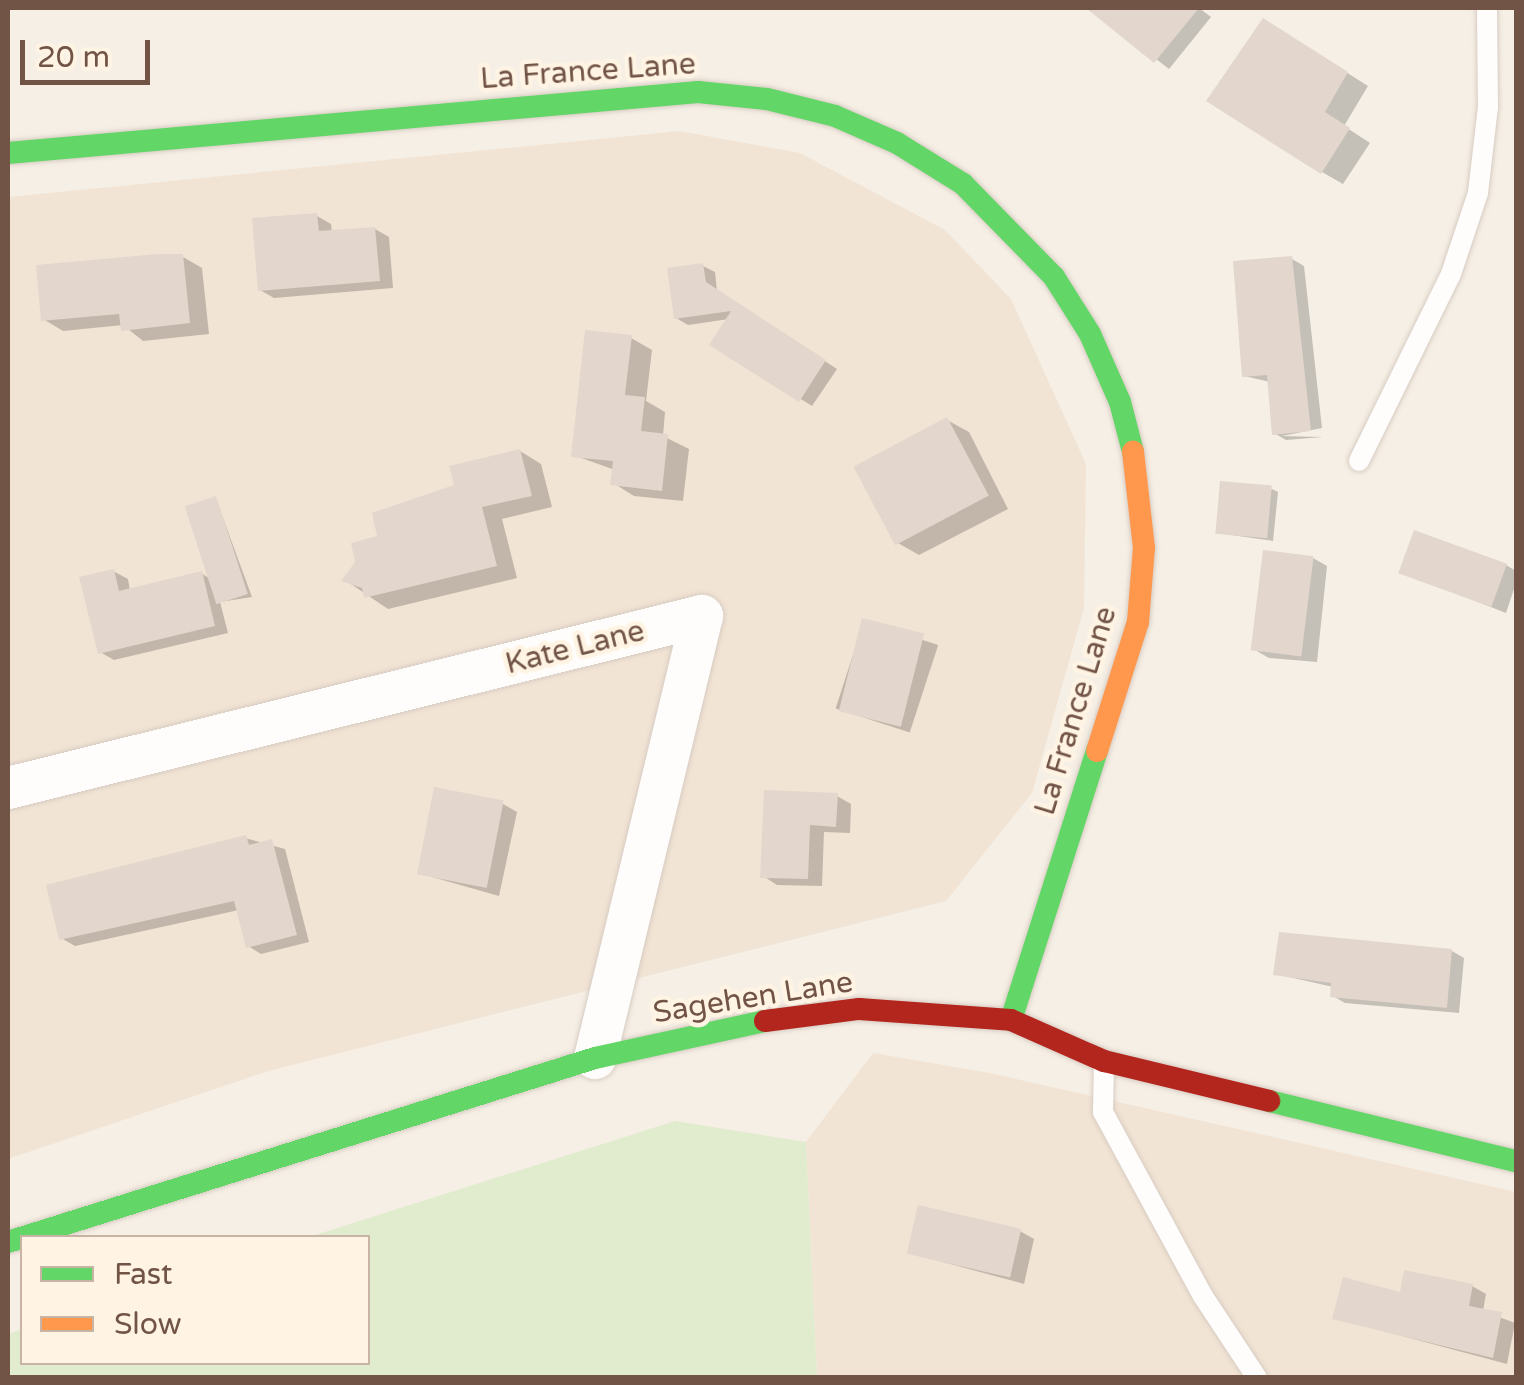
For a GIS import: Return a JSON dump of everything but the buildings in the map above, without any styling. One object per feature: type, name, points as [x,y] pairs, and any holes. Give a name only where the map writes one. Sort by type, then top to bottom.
[{"type":"street","name":"La France Lane","points":[[8,153],[698,92],[768,99],[835,116],[897,143],[963,184],[1054,277],[1090,334],[1120,402],[1138,473],[1144,548],[1138,622],[1011,1020]]},
{"type":"street","name":"Kate Lane","points":[[8,788],[702,616],[595,1058]]},
{"type":"street","name":"Sagehen Lane","points":[[30,1235],[595,1058],[738,1026],[858,1009],[1011,1020],[1104,1061],[1516,1161]]},
{"type":"lane","points":[[1360,461],[1451,274],[1478,193],[1488,107],[1487,8]]},
{"type":"lane","points":[[1104,1061],[1103,1112],[1203,1296],[1257,1378]]},
{"type":"shaded area","points":[[680,131],[800,153],[945,230],[1011,299],[1086,464],[1084,608],[1032,793],[946,901],[268,1071],[8,1159],[8,197]]},
{"type":"shaded area","points":[[873,1053],[990,1073],[1516,1192],[1516,1377],[817,1377],[806,1142]]},
{"type":"green space","points":[[675,1121],[806,1142],[817,1377],[8,1377],[8,1334],[20,1330],[20,1365],[370,1365],[370,1235],[315,1235]]},
{"type":"traffic: fast","points":[[8,153],[698,92],[767,99],[835,116],[897,143],[963,184],[1054,277],[1090,334],[1120,402],[1133,452]]},
{"type":"traffic: fast","points":[[1011,1020],[1097,751]]},
{"type":"traffic: fast","points":[[30,1235],[595,1058],[765,1021]]},
{"type":"traffic: fast","points":[[1269,1101],[1516,1161]]},
{"type":"traffic: fast","points":[[8,1242],[20,1238]]},
{"type":"traffic: slow","points":[[1097,751],[1138,622],[1144,548],[1133,452]]},
{"type":"traffic: jam","points":[[765,1021],[859,1009],[1011,1020],[1104,1061],[1269,1101]]}]
